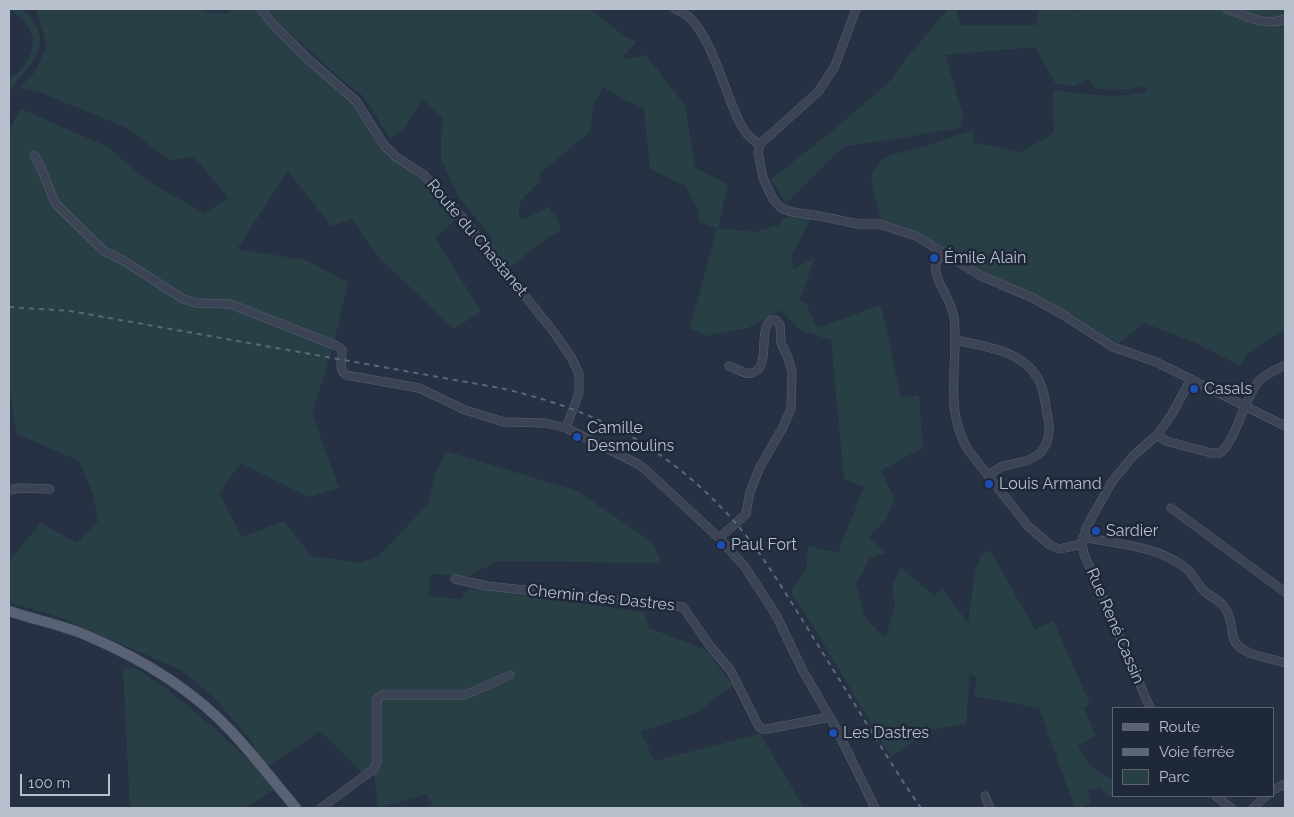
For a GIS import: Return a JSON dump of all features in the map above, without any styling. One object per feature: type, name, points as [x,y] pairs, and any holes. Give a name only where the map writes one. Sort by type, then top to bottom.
[{"type":"main road","points":[[9,611],[86,635],[140,661],[174,682],[206,707],[231,731],[296,808]]},
{"type":"street","name":"Route du Chastanet","points":[[261,9],[273,24],[308,59],[356,101],[384,145],[396,157],[424,175],[461,216],[553,331],[579,374],[579,393],[566,428]]},
{"type":"street","points":[[675,9],[688,16],[697,26],[705,40],[741,125],[751,140],[760,144]]},
{"type":"street","points":[[856,9],[835,66],[818,92],[760,144],[758,152],[763,178],[773,199],[781,208],[792,212],[858,224],[879,224],[916,236],[942,254],[979,275],[1033,298],[1065,316],[1113,347],[1156,362],[1285,426]]},
{"type":"street","points":[[1227,9],[1258,21],[1275,23],[1285,19]]},
{"type":"street","points":[[34,155],[55,202],[104,251],[124,261],[183,299],[196,303],[230,304],[337,346],[342,350],[340,367],[346,375],[419,388],[465,410],[504,422],[546,422],[566,428],[638,464],[719,538],[745,566],[769,603],[830,717],[875,808]]},
{"type":"street","points":[[942,254],[936,264],[935,272],[954,315],[956,340],[953,405],[960,437],[968,450],[1028,526],[1050,545],[1059,549],[1082,541],[1141,549],[1168,557],[1187,570],[1202,589],[1224,606],[1229,616],[1234,640],[1238,647],[1285,663]]},
{"type":"street","points":[[719,538],[746,514],[750,492],[760,467],[783,428],[791,409],[792,372],[781,343],[780,325],[776,320],[771,320],[766,324],[764,332],[765,351],[758,369],[752,373],[746,373],[729,366]]},
{"type":"street","points":[[956,340],[992,348],[1014,356],[1032,371],[1042,388],[1050,424],[1046,444],[1033,459],[1002,466],[988,476]]},
{"type":"street","points":[[1157,435],[1166,442],[1211,453],[1220,453],[1227,445],[1259,381],[1285,365]]},
{"type":"street","points":[[1082,541],[1086,528],[1111,484],[1133,456],[1157,435],[1172,414],[1191,379]]},
{"type":"street","points":[[9,490],[20,488],[50,489]]},
{"type":"street","points":[[1171,508],[1285,592]]},
{"type":"street","name":"Rue René Cassin","points":[[1082,541],[1084,554],[1150,707]]},
{"type":"street","name":"Chemin des Dastres","points":[[455,579],[487,586],[683,607],[710,646],[731,671],[758,725],[762,729],[767,730],[830,717]]},
{"type":"street","points":[[321,808],[374,769],[377,761],[377,699],[383,696],[465,695],[510,676]]},
{"type":"street","points":[[985,796],[990,808]]},
{"type":"street","points":[[1217,797],[1232,808]]},
{"type":"street","points":[[1253,808],[1265,797]]},
{"type":"green space","points":[[9,9],[21,10],[29,16],[39,34],[40,44],[38,53],[9,94],[9,79],[21,69],[32,50],[32,35],[22,19]]},
{"type":"green space","points":[[33,9],[204,9],[206,12],[226,14],[233,9],[258,9],[348,96],[383,146],[425,180],[459,217],[435,238],[481,311],[454,329],[378,257],[352,219],[331,226],[288,171],[237,249],[305,260],[348,282],[333,347],[312,413],[339,488],[309,497],[241,463],[219,493],[242,537],[284,521],[311,556],[359,563],[378,557],[429,503],[434,476],[446,451],[577,491],[652,542],[662,563],[498,561],[468,576],[431,574],[428,596],[461,599],[469,588],[644,612],[649,628],[706,650],[733,685],[698,712],[641,732],[654,761],[760,734],[804,808],[434,808],[427,794],[378,808],[373,765],[363,773],[320,731],[260,773],[274,790],[245,808],[130,808],[123,668],[135,668],[167,689],[220,733],[249,761],[254,744],[214,698],[183,671],[59,617],[9,602],[9,561],[41,523],[77,543],[98,521],[93,494],[79,461],[17,434],[11,396],[9,395],[9,131],[21,109],[108,147],[146,180],[204,213],[229,198],[194,157],[170,160],[125,127],[39,92],[19,88],[35,72],[47,45],[36,10]]},
{"type":"green space","points":[[268,9],[590,9],[618,31],[637,42],[623,56],[626,59],[646,55],[685,106],[695,168],[728,184],[718,228],[755,232],[779,225],[783,218],[812,217],[792,255],[793,269],[815,258],[799,301],[805,301],[817,328],[881,305],[901,397],[919,396],[923,448],[881,470],[894,498],[886,520],[869,537],[885,553],[870,558],[856,584],[865,618],[885,638],[895,607],[892,587],[901,567],[934,596],[942,589],[968,623],[975,572],[981,555],[990,550],[1035,630],[1053,620],[1090,704],[1084,708],[1096,736],[1078,745],[1091,766],[1101,774],[1112,779],[1112,797],[1100,788],[1088,790],[1090,803],[1082,808],[1075,808],[1039,708],[974,696],[977,678],[970,673],[966,723],[928,731],[891,757],[791,592],[806,569],[808,546],[838,553],[864,487],[844,479],[831,340],[802,331],[780,310],[748,328],[706,336],[690,328],[717,228],[699,222],[699,210],[685,186],[650,169],[644,108],[627,101],[603,87],[593,106],[591,131],[539,174],[541,180],[521,200],[518,216],[522,220],[552,206],[549,211],[555,213],[561,230],[543,241],[510,268],[487,241],[491,237],[458,196],[441,159],[442,117],[422,99],[404,129],[390,138],[363,96],[343,81],[277,21]]},
{"type":"green space","points":[[948,9],[956,9],[961,25],[1037,25],[1039,9],[1075,9],[1076,11],[1081,9],[1285,9],[1285,329],[1247,354],[1240,366],[1196,343],[1144,323],[1118,344],[1073,315],[1034,295],[976,270],[907,228],[881,220],[871,180],[873,171],[882,160],[891,155],[974,130],[973,142],[1021,152],[1054,133],[1053,90],[1112,96],[1147,91],[1145,86],[1121,90],[1095,88],[1088,78],[1075,86],[1056,84],[1035,47],[945,55],[963,115],[960,128],[844,146],[786,204],[771,179],[835,129],[891,80],[909,55]]},
{"type":"railway","points":[[9,307],[70,311],[500,388],[567,408],[627,434],[682,471],[708,494],[742,531],[775,577],[921,808]]},
{"type":"place","name":"Émile Alain","points":[[934,258]]},
{"type":"place","name":"Casals","points":[[1194,389]]},
{"type":"place","name":"Camille Desmoulins","points":[[577,437]]},
{"type":"place","name":"Louis Armand","points":[[989,484]]},
{"type":"place","name":"Sardier","points":[[1096,531]]},
{"type":"place","name":"Paul Fort","points":[[721,545]]},
{"type":"place","name":"Les Dastres","points":[[833,733]]}]
